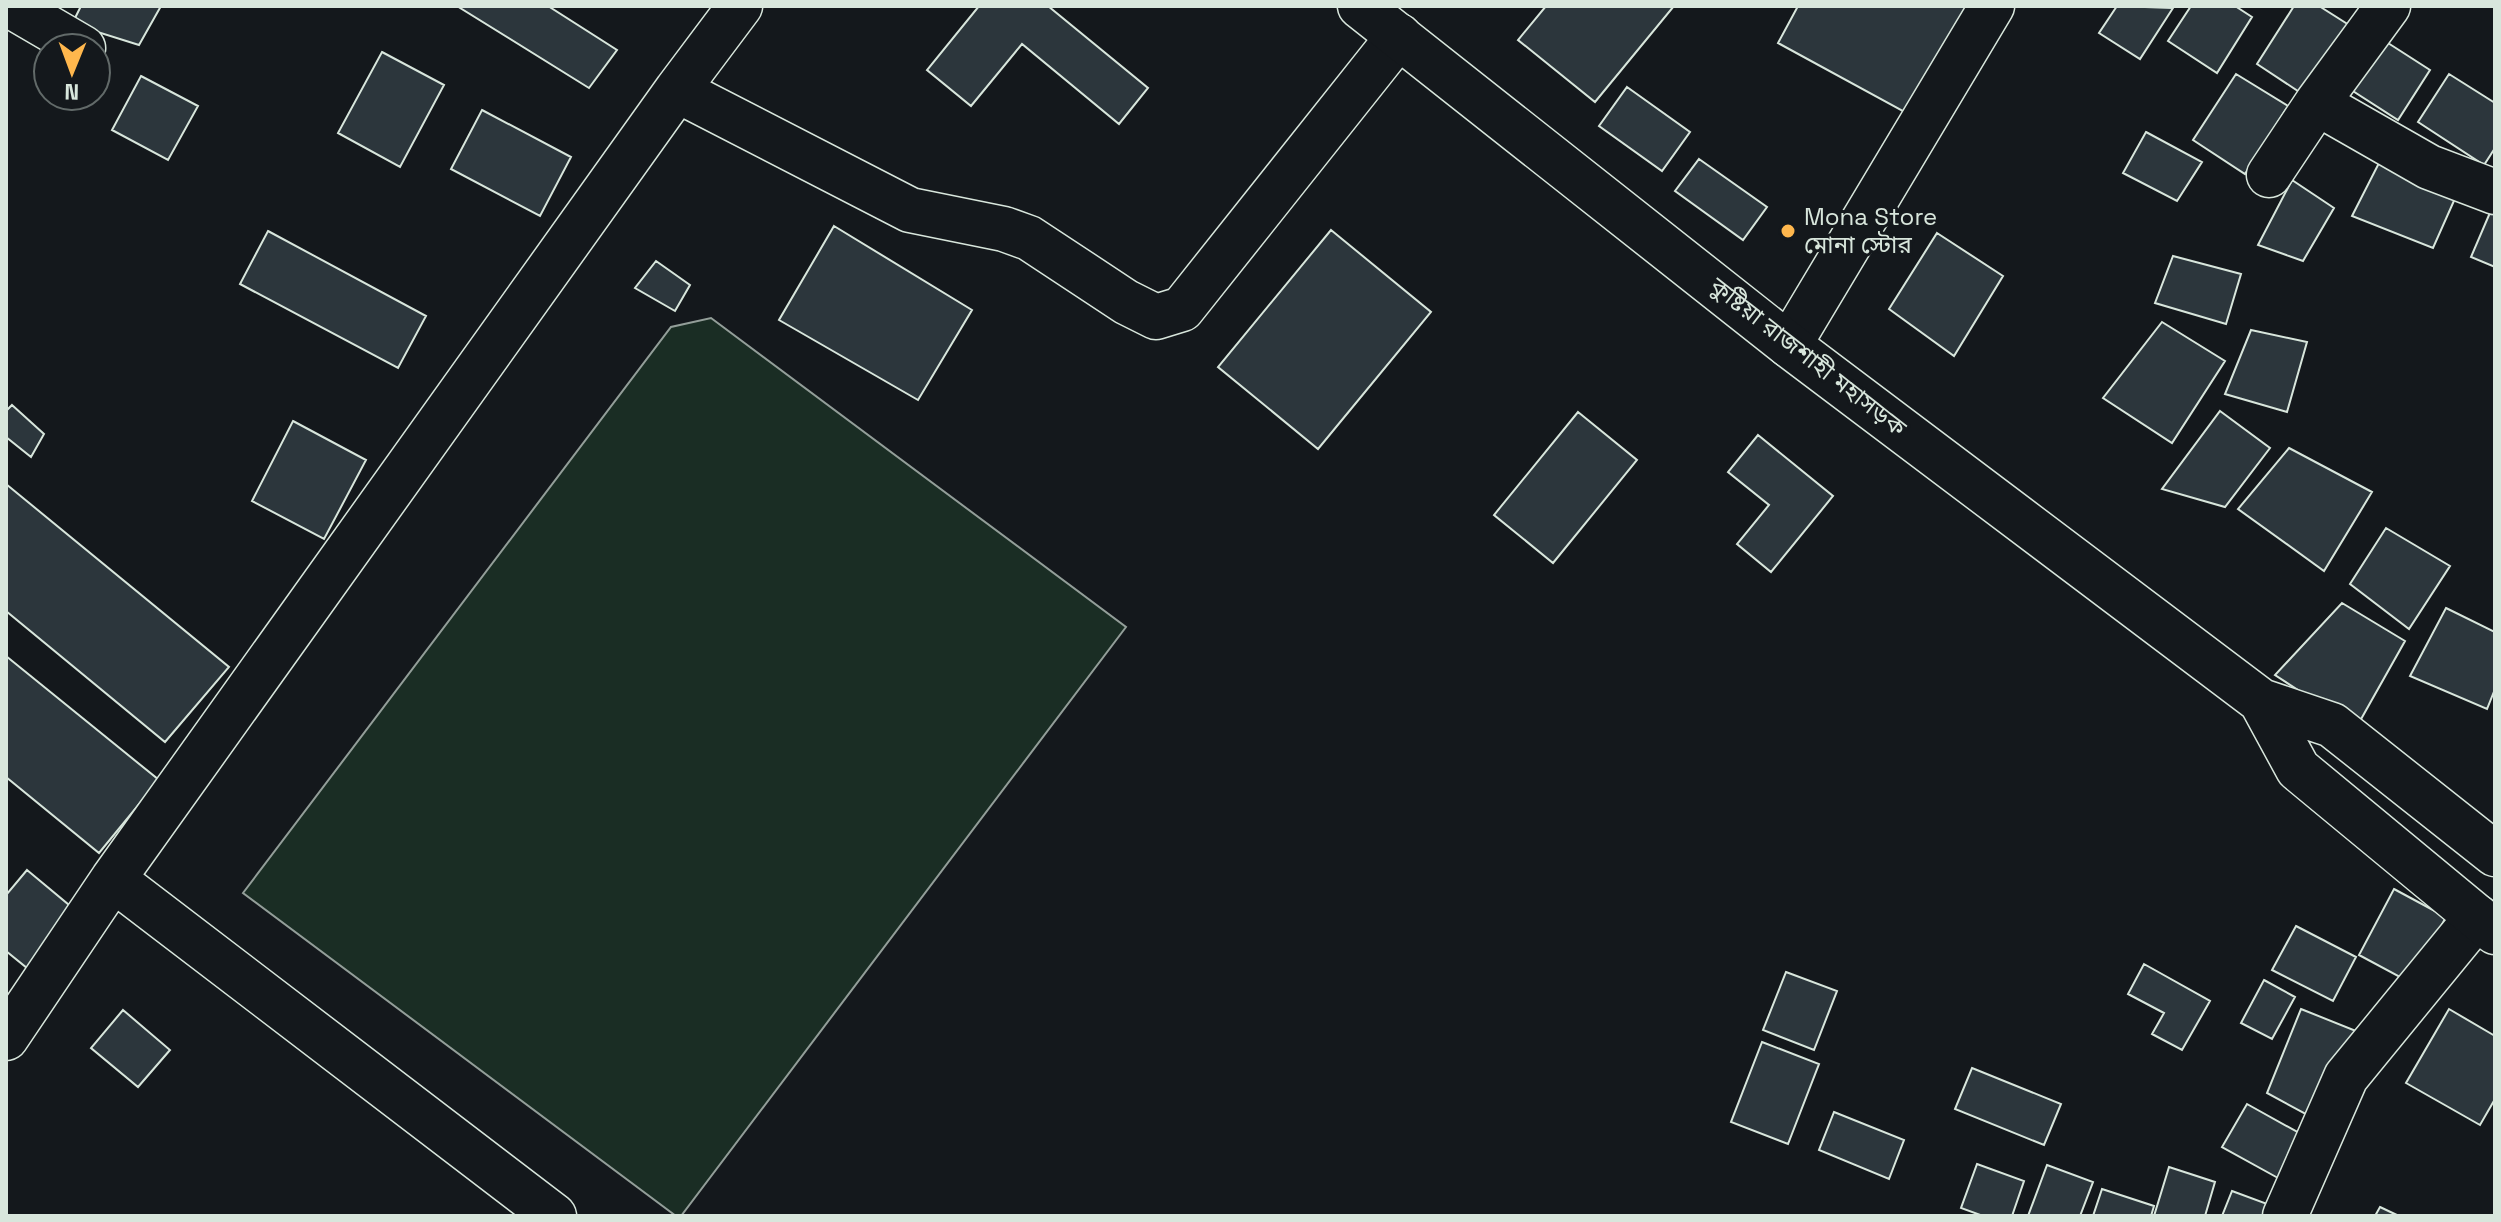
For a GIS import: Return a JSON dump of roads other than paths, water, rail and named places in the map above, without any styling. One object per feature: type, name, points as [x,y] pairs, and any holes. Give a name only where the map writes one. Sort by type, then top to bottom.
[{"type":"main road","points":[[11,6],[55,32]]},
{"type":"main road","points":[[6,1038],[113,879],[740,6]]},
{"type":"main road","name":"কুষ্টিয়া রাজশাহী মহাসড়ক","points":[[1360,6],[1789,345],[2261,701],[2332,725],[2495,854]]},
{"type":"main road","points":[[1789,345],[1992,6]]},
{"type":"main road","points":[[2269,175],[2388,6]]},
{"type":"main road","points":[[677,90],[910,210],[1004,229],[1029,238],[1126,302],[1156,317],[1182,309],[1399,36]]},
{"type":"main road","points":[[2317,103],[2429,167],[2495,192]]},
{"type":"main road","name":"কুষ্টিয়া রাজশাহী মহাসড়ক","points":[[2261,701],[2298,769],[2486,924]]},
{"type":"main road","points":[[113,879],[554,1216]]},
{"type":"main road","points":[[2285,1216],[2346,1077],[2486,924]]},
{"type":"place","name":"Mona Store মোনা স্টোর","points":[[1788,231]]}]
